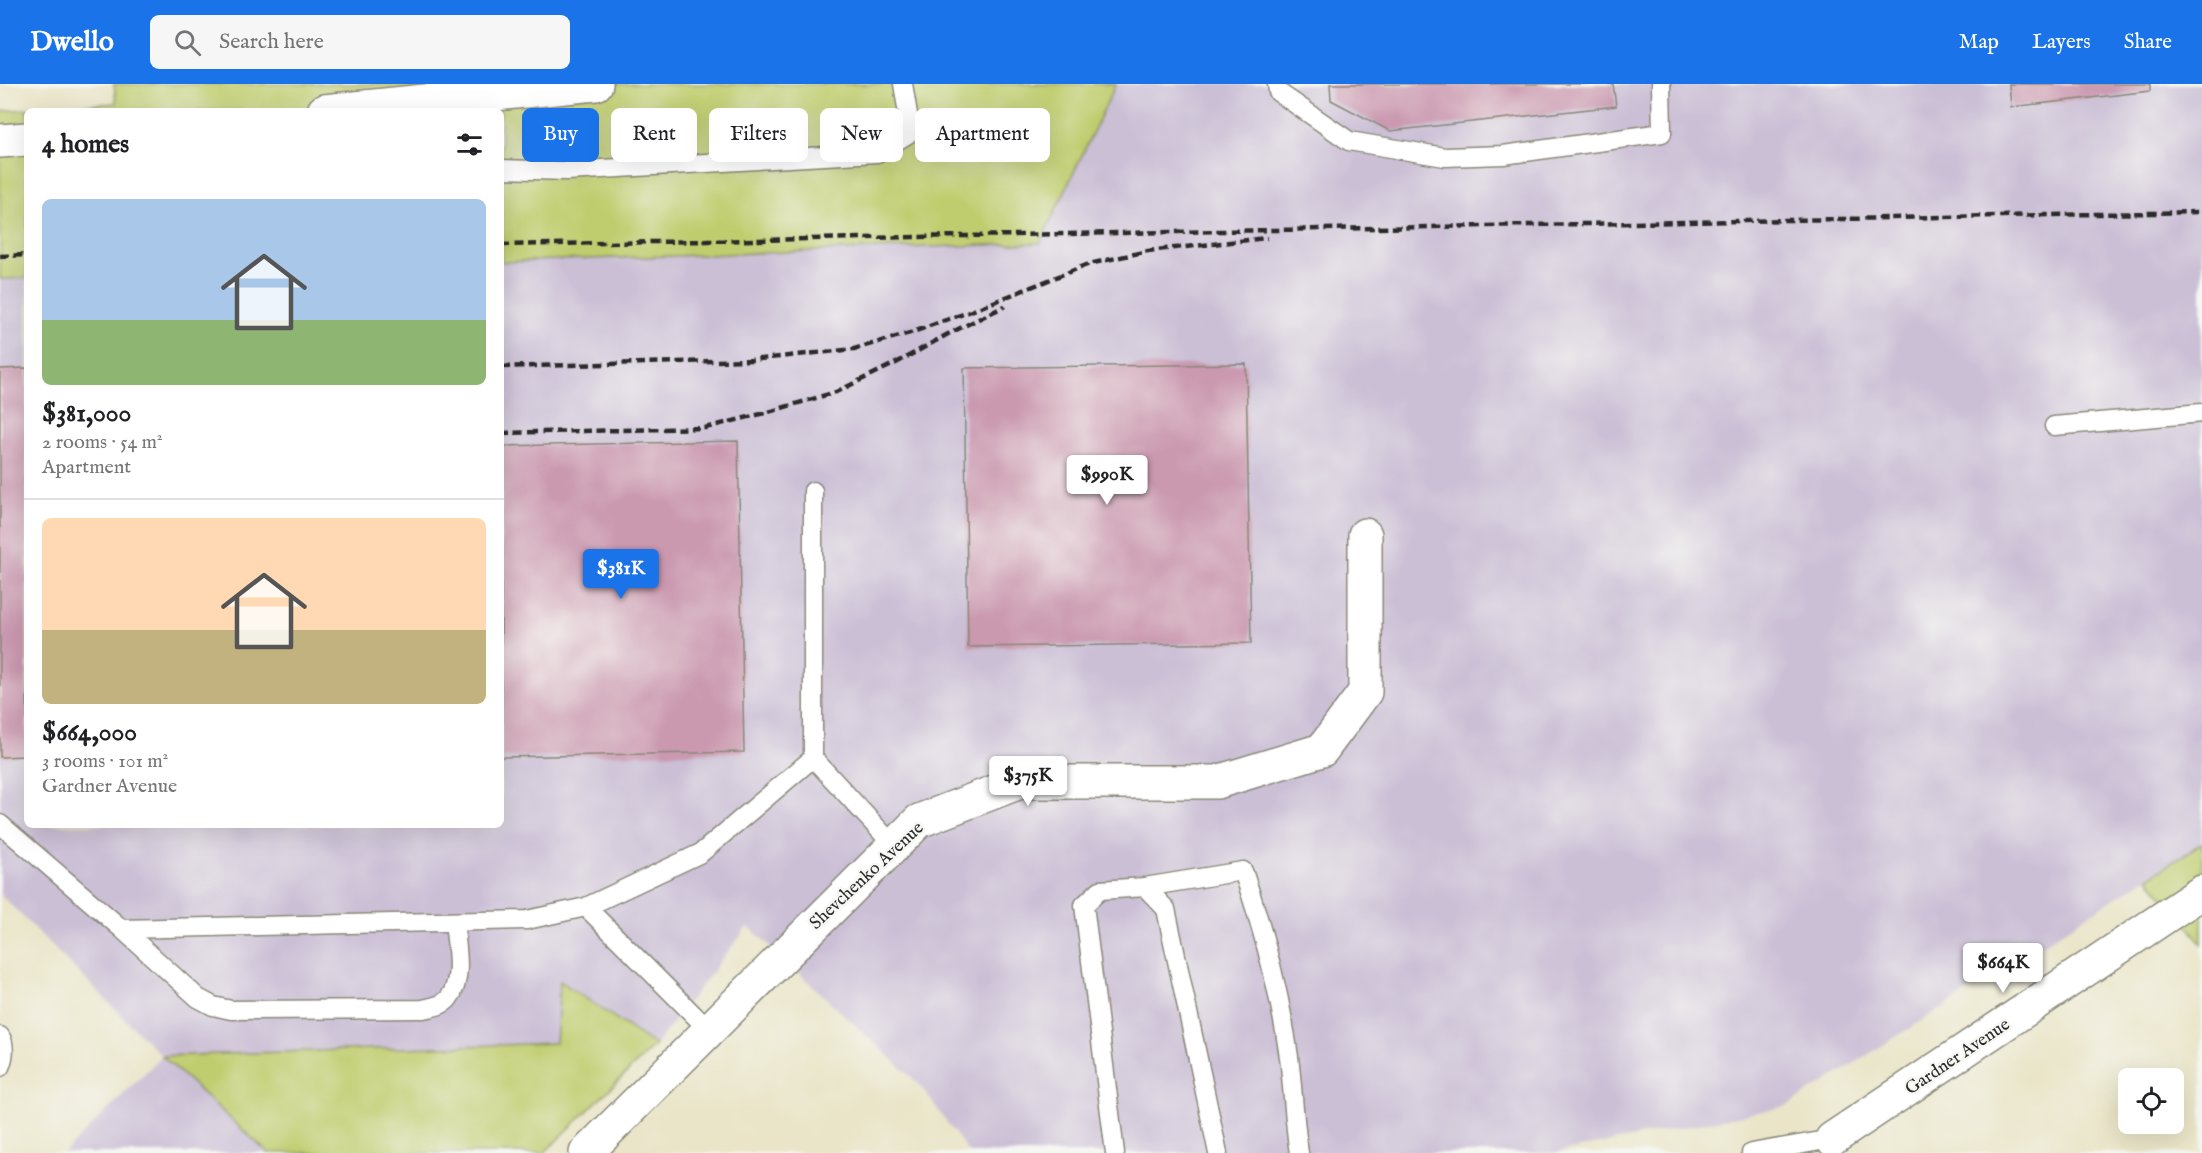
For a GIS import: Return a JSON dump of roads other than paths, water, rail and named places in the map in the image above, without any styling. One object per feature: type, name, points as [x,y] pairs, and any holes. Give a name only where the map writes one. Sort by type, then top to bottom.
[{"type":"street","points":[[354,108],[596,84]]},
{"type":"street","points":[[0,141],[24,139]]},
{"type":"street","name":"Shevchenko Avenue","points":[[590,1152],[919,821],[1020,782],[1217,782],[1322,750],[1365,692],[1365,536]]},
{"type":"street","name":"Gardner Avenue","points":[[1834,1146],[2202,892]]},
{"type":"lane","points":[[504,169],[567,171],[877,153],[911,132],[903,84]]},
{"type":"lane","points":[[1277,84],[1278,92],[1349,141],[1445,157],[1503,155],[1662,133],[1662,84]]},
{"type":"lane","points":[[2054,426],[2202,412]]},
{"type":"lane","points":[[813,491],[813,758],[894,846]]},
{"type":"lane","points":[[122,929],[527,920],[586,907],[701,853],[813,758]]},
{"type":"lane","points":[[0,824],[198,998],[213,1006],[231,1010],[423,1009],[439,1006],[449,998],[456,981],[454,922]]},
{"type":"lane","points":[[1115,1153],[1084,905],[1100,891],[1145,887],[1243,871],[1262,928],[1277,987],[1289,1058],[1299,1153]]},
{"type":"lane","points":[[1145,887],[1166,909],[1218,1153]]},
{"type":"lane","points":[[586,907],[709,1030]]},
{"type":"lane","points":[[0,1036],[3,1040],[3,1059],[0,1067]]},
{"type":"lane","points":[[1751,1153],[1834,1146]]},
{"type":"railway","points":[[504,245],[2202,212]]},
{"type":"railway","points":[[504,367],[751,360],[854,349],[910,333],[966,313],[1089,264],[1148,251],[1267,238]]},
{"type":"railway","points":[[0,256],[24,255]]},
{"type":"railway","points":[[504,433],[705,428],[765,413],[836,392],[1005,306]]}]
